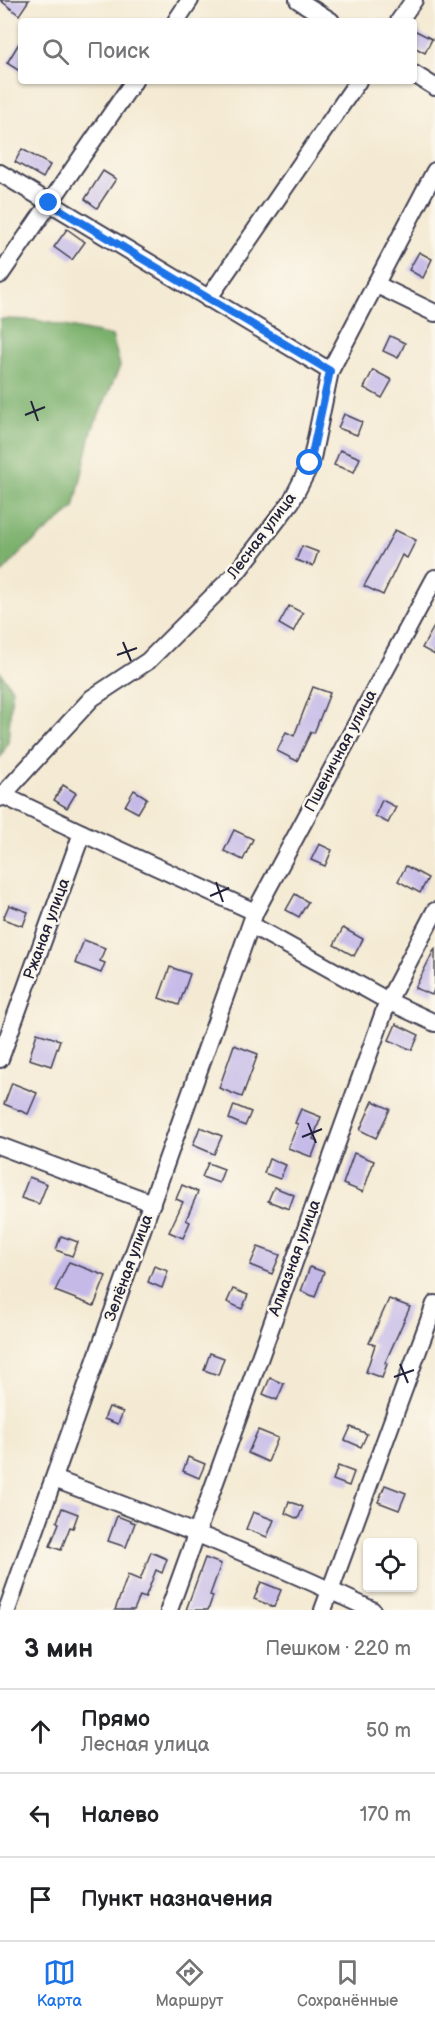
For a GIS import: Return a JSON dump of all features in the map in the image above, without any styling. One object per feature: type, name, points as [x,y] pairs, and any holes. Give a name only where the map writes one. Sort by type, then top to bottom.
[{"type":"street","points":[[178,18],[190,0]]},
{"type":"street","points":[[298,0],[326,18]]},
{"type":"street","points":[[401,18],[414,0]]},
{"type":"street","points":[[417,76],[435,87]]},
{"type":"street","points":[[0,275],[132,84]]},
{"type":"street","points":[[208,299],[356,84]]},
{"type":"street","name":"Лесная улица","points":[[1,796],[92,698],[148,661],[238,571],[291,502],[310,463],[330,371],[435,171]]},
{"type":"street","points":[[0,173],[330,371]]},
{"type":"street","points":[[375,284],[435,313]]},
{"type":"street","name":"Пшеничная улица","points":[[253,919],[435,578]]},
{"type":"street","points":[[1,796],[82,833],[253,919],[388,1001],[435,1023]]},
{"type":"street","name":"Ржаная улица","points":[[0,1059],[82,833]]},
{"type":"street","name":"Алмазная улица","points":[[169,1610],[388,1001],[435,911]]},
{"type":"street","name":"Зелёная улица","points":[[7,1610],[253,919]]},
{"type":"street","points":[[0,1146],[153,1203]]},
{"type":"street","points":[[323,1610],[435,1304]]},
{"type":"street","points":[[54,1479],[197,1532],[372,1610]]},
{"type":"green space","points":[[0,319],[35,320],[112,336],[120,366],[92,430],[74,508],[21,552],[0,575]]},
{"type":"green space","points":[[0,672],[12,689],[8,742],[0,758]]},
{"type":"building","points":[[0,0],[29,0],[19,15]]},
{"type":"building","points":[[417,32],[432,39],[425,53],[417,49]]},
{"type":"building","points":[[18,45],[18,70],[7,63]]},
{"type":"building","points":[[22,149],[50,165],[43,178],[15,162]]},
{"type":"building","points":[[103,171],[116,179],[97,208],[85,199]]},
{"type":"building","points":[[67,229],[85,242],[72,260],[54,247]]},
{"type":"building","points":[[419,252],[432,259],[423,278],[409,270]]},
{"type":"building","points":[[390,336],[405,343],[398,358],[383,351]]},
{"type":"building","points":[[373,370],[392,380],[382,398],[364,388]]},
{"type":"building","points":[[344,414],[362,422],[357,435],[338,428]]},
{"type":"building","points":[[340,450],[360,458],[354,472],[334,465]]},
{"type":"building","points":[[395,530],[416,540],[407,558],[402,555],[383,595],[364,586]]},
{"type":"building","points":[[302,546],[318,552],[313,566],[296,560]]},
{"type":"building","points":[[289,606],[303,613],[293,632],[279,624]]},
{"type":"building","points":[[435,625],[435,655],[422,648]]},
{"type":"building","points":[[313,687],[330,693],[314,733],[311,732],[297,761],[277,751],[286,732],[294,736]]},
{"type":"building","points":[[63,785],[76,793],[67,808],[54,800]]},
{"type":"building","points":[[134,790],[147,798],[138,813],[125,806]]},
{"type":"building","points":[[382,800],[396,807],[388,823],[375,816]]},
{"type":"building","points":[[234,830],[253,839],[243,860],[224,851]]},
{"type":"building","points":[[319,844],[332,850],[325,866],[311,860]]},
{"type":"building","points":[[406,866],[428,878],[420,893],[398,881]]},
{"type":"building","points":[[295,894],[308,902],[299,917],[286,910]]},
{"type":"building","points":[[9,905],[28,912],[23,926],[3,919]]},
{"type":"building","points":[[343,928],[363,939],[354,956],[334,945]]},
{"type":"building","points":[[84,940],[105,948],[100,961],[105,963],[101,973],[75,963]]},
{"type":"building","points":[[435,948],[435,987],[432,995],[415,988]]},
{"type":"building","points":[[170,967],[190,974],[179,1005],[159,998]]},
{"type":"building","points":[[396,1024],[419,1035],[412,1050],[389,1040]]},
{"type":"building","points":[[37,1033],[60,1040],[51,1066],[29,1059]]},
{"type":"building","points":[[234,1045],[258,1054],[242,1097],[219,1088]]},
{"type":"building","points":[[12,1083],[37,1093],[28,1114],[4,1104]]},
{"type":"building","points":[[373,1101],[390,1109],[376,1138],[360,1130]]},
{"type":"building","points":[[234,1105],[251,1112],[245,1126],[229,1119]]},
{"type":"building","points":[[301,1109],[321,1117],[313,1139],[318,1141],[312,1157],[288,1148],[298,1124],[295,1123]]},
{"type":"building","points":[[200,1127],[222,1136],[214,1154],[193,1145]]},
{"type":"building","points":[[354,1153],[374,1161],[363,1192],[343,1184]]},
{"type":"building","points":[[269,1159],[286,1165],[280,1179],[264,1173]]},
{"type":"building","points":[[208,1163],[224,1169],[219,1183],[202,1177]]},
{"type":"building","points":[[29,1177],[47,1184],[39,1204],[21,1198]]},
{"type":"building","points":[[182,1185],[198,1192],[186,1220],[190,1222],[183,1238],[169,1232],[183,1202],[176,1199]]},
{"type":"building","points":[[274,1187],[294,1195],[289,1209],[268,1201]]},
{"type":"building","points":[[61,1236],[78,1242],[72,1256],[56,1250]]},
{"type":"building","points":[[258,1247],[280,1255],[272,1274],[250,1265]]},
{"type":"building","points":[[69,1262],[106,1276],[94,1306],[55,1291]]},
{"type":"building","points":[[154,1266],[168,1271],[162,1288],[148,1282]]},
{"type":"building","points":[[310,1267],[324,1272],[315,1297],[301,1291]]},
{"type":"building","points":[[233,1289],[248,1295],[242,1309],[227,1302]]},
{"type":"building","points":[[389,1299],[410,1307],[385,1363],[387,1364],[382,1378],[366,1372],[375,1345],[369,1343]]},
{"type":"building","points":[[210,1353],[224,1358],[218,1375],[204,1370]]},
{"type":"building","points":[[270,1378],[284,1384],[277,1400],[263,1394]]},
{"type":"building","points":[[109,1407],[123,1412],[118,1424],[104,1419]]},
{"type":"building","points":[[351,1427],[367,1434],[361,1447],[345,1440]]},
{"type":"building","points":[[258,1430],[278,1438],[268,1462],[248,1453]]},
{"type":"building","points":[[188,1457],[205,1464],[199,1478],[183,1471]]},
{"type":"building","points":[[338,1466],[354,1472],[349,1486],[333,1480]]},
{"type":"building","points":[[385,1485],[406,1493],[399,1510],[378,1502]]},
{"type":"building","points":[[289,1501],[303,1507],[298,1519],[285,1513]]},
{"type":"building","points":[[62,1508],[78,1514],[61,1550],[50,1546]]},
{"type":"building","points":[[253,1512],[274,1520],[267,1537],[246,1529]]},
{"type":"building","points":[[117,1516],[135,1523],[126,1547],[108,1541]]},
{"type":"building","points":[[151,1552],[167,1559],[162,1573],[156,1570],[145,1598],[140,1596],[134,1610],[115,1610],[128,1575],[140,1580]]},
{"type":"building","points":[[205,1558],[221,1564],[210,1595],[213,1596],[208,1610],[186,1610]]},
{"type":"building","points":[[261,1582],[281,1590],[274,1607],[254,1599]]},
{"type":"route","points":[[49,203],[330,371],[310,463]]}]
